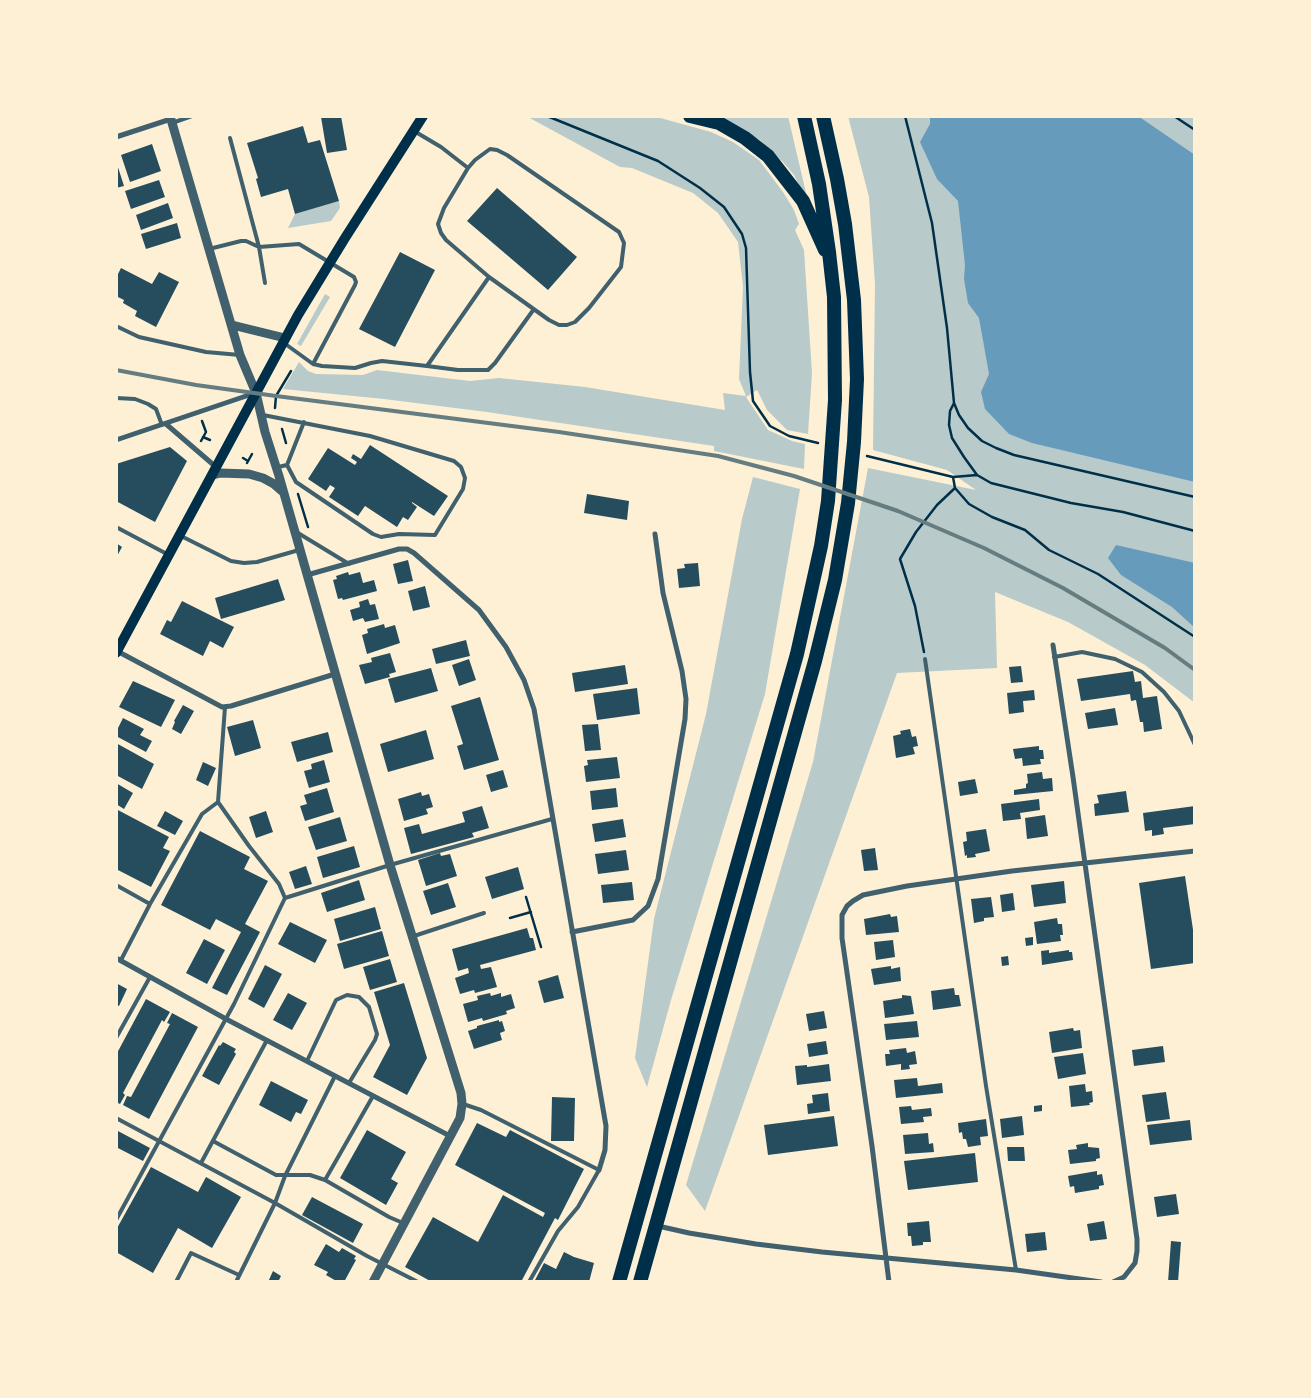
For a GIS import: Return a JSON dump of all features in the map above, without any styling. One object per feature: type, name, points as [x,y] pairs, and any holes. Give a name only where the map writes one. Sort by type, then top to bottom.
[{"type":"highway","points":[[690,116],[719,122],[745,138],[768,156],[803,201],[830,263]]},
{"type":"highway","points":[[619,1282],[797,654],[815,573],[828,501],[833,442],[835,373],[834,297],[819,184],[804,116]]},
{"type":"highway","points":[[640,1282],[815,661],[835,580],[848,503],[854,442],[857,379],[854,300],[845,224],[823,116]]},
{"type":"main road","points":[[117,652],[284,340],[330,262],[422,117]]},
{"type":"street","points":[[116,137],[171,119],[240,354],[256,393],[299,550],[390,865],[461,1093],[460,1118],[373,1282]]},
{"type":"street","points":[[232,325],[284,340]]},
{"type":"street","points":[[116,440],[256,393]]},
{"type":"street","points":[[164,425],[215,471],[220,473],[249,474],[263,478],[283,492]]},
{"type":"street","points":[[572,932],[633,920],[648,906],[658,879],[685,719],[686,699],[682,671],[663,593],[655,534]]},
{"type":"street","points":[[307,575],[399,549],[407,549],[441,575],[479,610],[506,647],[524,680],[534,709],[606,1126],[606,1150],[599,1170]]},
{"type":"street","points":[[1053,645],[1137,1239],[1134,1263],[1124,1277],[1113,1282]]},
{"type":"street","points":[[117,652],[217,705],[225,707],[335,674]]},
{"type":"street","points":[[889,1282],[842,938],[842,915],[847,906],[853,900],[863,895],[958,878],[1195,851]]},
{"type":"street","points":[[119,959],[226,1019],[450,1136]]},
{"type":"street","points":[[656,1225],[689,1233],[756,1244],[1016,1270],[1074,1280],[1101,1282]]},
{"type":"lane","points":[[171,119],[192,116]]},
{"type":"lane","points":[[414,131],[442,147],[468,168]]},
{"type":"lane","points":[[230,138],[259,247],[265,283]]},
{"type":"lane","points":[[490,149],[497,150],[612,226],[619,232],[624,243],[621,267],[589,308],[575,322],[567,325],[559,325],[549,320],[489,277],[446,240],[438,224],[444,208],[468,168],[490,149]]},
{"type":"lane","points":[[209,249],[240,241],[246,241],[259,247],[299,244],[354,277],[356,282],[313,364]]},
{"type":"lane","points":[[427,366],[489,277]]},
{"type":"lane","points":[[284,340],[313,364],[322,366],[355,368],[371,362],[382,361],[458,370],[488,370],[534,309]]},
{"type":"lane","points":[[116,326],[139,337],[206,352],[240,354]]},
{"type":"lane","points":[[116,398],[134,399],[148,404],[156,410],[164,425]]},
{"type":"lane","points":[[261,415],[304,422],[370,436],[454,461],[461,467],[465,478],[463,489],[435,535],[399,534],[381,537],[373,534],[296,482],[287,465],[304,422]]},
{"type":"lane","points":[[276,468],[287,465]]},
{"type":"lane","points":[[116,527],[169,555]]},
{"type":"lane","points":[[294,530],[349,564]]},
{"type":"lane","points":[[180,535],[231,561],[244,563],[257,562],[299,550]]},
{"type":"lane","points":[[1054,657],[1082,652],[1115,659],[1142,672],[1164,692],[1179,711],[1195,745]]},
{"type":"lane","points":[[926,659],[989,1105],[1016,1270]]},
{"type":"lane","points":[[225,707],[218,802],[248,846],[279,884],[285,898]]},
{"type":"lane","points":[[119,959],[202,814],[218,802]]},
{"type":"lane","points":[[116,1220],[226,1019],[285,898],[390,865],[552,819]]},
{"type":"lane","points":[[116,885],[150,904]]},
{"type":"lane","points":[[412,937],[484,913]]},
{"type":"lane","points":[[116,1038],[150,977]]},
{"type":"lane","points":[[307,1061],[336,1000],[347,995],[360,997],[369,1007],[374,1019],[376,1034],[375,1040],[349,1083]]},
{"type":"lane","points":[[201,1163],[267,1040]]},
{"type":"lane","points":[[236,1282],[276,1203],[285,1176],[335,1076]]},
{"type":"lane","points":[[325,1180],[373,1096]]},
{"type":"lane","points":[[462,1104],[481,1110],[599,1170],[578,1207],[558,1231],[529,1282]]},
{"type":"lane","points":[[116,1118],[276,1203],[367,1256],[418,1282]]},
{"type":"lane","points":[[213,1141],[276,1175],[310,1175],[325,1180],[404,1223]]},
{"type":"lane","points":[[176,1282],[191,1252],[239,1275]]},
{"type":"path","points":[[547,116],[658,162],[700,188],[724,207],[742,234],[746,248],[750,372],[753,400],[770,426],[789,436],[826,446]]},
{"type":"path","points":[[905,116],[932,223],[947,328],[954,403],[959,415],[968,428],[982,441],[1014,455],[1195,497]]},
{"type":"path","points":[[1174,116],[1195,130]]},
{"type":"path","points":[[274,414],[276,396],[291,370]]},
{"type":"path","points":[[954,403],[949,419],[952,438],[977,475],[991,483],[1071,503],[1123,512],[1195,531]]},
{"type":"path","points":[[201,443],[206,432]]},
{"type":"path","points":[[203,437],[210,440]]},
{"type":"path","points":[[245,466],[252,454]]},
{"type":"path","points":[[863,455],[953,477],[977,475]]},
{"type":"path","points":[[243,458],[248,461]]},
{"type":"path","points":[[953,477],[955,488],[969,504],[992,517],[1024,530],[1049,550],[1098,574],[1195,637]]},
{"type":"path","points":[[926,659],[915,606],[900,559],[916,532],[955,488]]},
{"type":"path","points":[[526,896],[541,947]]},
{"type":"path","points":[[510,918],[531,912]]},
{"type":"shaded area","points":[[526,116],[653,116],[711,132],[733,142],[759,160],[794,210],[799,224],[795,230],[804,250],[812,373],[808,434],[787,430],[767,410],[757,390],[746,397],[768,430],[792,441],[805,444],[804,469],[714,451],[714,446],[487,412],[283,389],[299,362],[308,371],[316,374],[363,375],[377,370],[470,381],[499,378],[585,387],[725,410],[723,393],[746,396],[739,379],[743,286],[738,242],[718,213],[693,193],[632,168],[620,167]]},
{"type":"shaded area","points":[[716,116],[788,116],[806,193],[803,193],[794,175],[783,162],[760,140]]},
{"type":"shaded area","points":[[848,116],[1195,116],[1195,625],[1188,621],[1195,628],[1195,703],[1145,665],[1068,622],[995,592],[997,668],[897,673],[705,1211],[686,1185],[813,762],[868,468],[976,490],[947,470],[873,450],[875,284],[869,197]]},
{"type":"shaded area","points":[[339,201],[340,208],[331,221],[288,228],[295,214]]},
{"type":"shaded area","points":[[325,294],[330,297],[301,346],[297,344]]},
{"type":"shaded area","points":[[753,477],[800,489],[765,694],[671,1000],[647,1087],[635,1058],[654,919],[706,714],[742,519]]},
{"type":"water","points":[[930,116],[1138,116],[1195,155],[1195,482],[1032,443],[1009,434],[985,409],[981,392],[989,374],[979,318],[968,303],[964,279],[965,265],[958,201],[937,179],[920,142],[930,124]]},
{"type":"water","points":[[1116,545],[1195,563],[1195,628],[1172,607],[1121,575],[1108,558]]},
{"type":"building","points":[[341,116],[347,150],[327,153],[321,117]]},
{"type":"building","points":[[303,126],[308,143],[320,140],[339,201],[295,214],[288,189],[261,197],[256,179],[258,178],[247,143]]},
{"type":"building","points":[[152,144],[161,171],[130,182],[121,155]]},
{"type":"building","points":[[116,161],[124,186],[116,188]]},
{"type":"building","points":[[159,180],[165,197],[131,209],[125,191]]},
{"type":"building","points":[[497,188],[577,257],[548,290],[467,221]]},
{"type":"building","points":[[168,203],[173,218],[141,230],[136,215]]},
{"type":"building","points":[[177,223],[181,238],[146,249],[141,234]]},
{"type":"building","points":[[400,252],[435,270],[395,347],[359,329]]},
{"type":"building","points":[[121,268],[152,284],[159,272],[179,282],[156,327],[135,316],[137,311],[123,303],[124,300],[116,296],[116,278]]},
{"type":"building","points":[[370,445],[448,496],[434,516],[412,502],[417,507],[408,520],[403,517],[397,527],[365,506],[358,516],[329,497],[335,488],[330,485],[326,491],[308,479],[328,448],[355,465],[357,462],[351,458],[353,454],[361,459]]},
{"type":"building","points":[[170,447],[187,461],[155,522],[116,501],[116,464]]},
{"type":"building","points":[[587,494],[629,501],[627,520],[584,513]]},
{"type":"building","points":[[116,543],[122,547],[116,558]]},
{"type":"building","points":[[408,560],[413,581],[398,584],[393,564]]},
{"type":"building","points":[[698,563],[700,586],[679,588],[677,569],[685,568],[684,564]]},
{"type":"building","points":[[348,572],[349,575],[360,572],[363,583],[374,580],[377,591],[343,600],[342,598],[338,599],[333,580],[337,579],[336,576]]},
{"type":"building","points":[[278,579],[285,600],[221,619],[215,598]]},
{"type":"building","points":[[425,586],[430,607],[413,611],[408,591]]},
{"type":"building","points":[[368,599],[370,605],[375,604],[379,619],[365,622],[363,618],[353,621],[350,610],[360,607],[359,602]]},
{"type":"building","points":[[182,601],[234,627],[223,648],[210,641],[203,656],[160,634],[167,620],[171,622]]},
{"type":"building","points":[[384,624],[385,628],[395,625],[400,643],[367,654],[362,635],[368,633],[367,629]]},
{"type":"building","points":[[466,640],[470,656],[436,664],[432,649]]},
{"type":"building","points":[[390,653],[396,672],[389,674],[390,677],[365,684],[359,665],[372,662],[371,658]]},
{"type":"building","points":[[469,659],[476,680],[459,686],[452,665]]},
{"type":"building","points":[[625,665],[628,684],[575,692],[572,673]]},
{"type":"building","points":[[1021,666],[1023,682],[1011,683],[1009,667]]},
{"type":"building","points":[[431,668],[438,691],[395,703],[388,679]]},
{"type":"building","points":[[1133,671],[1135,682],[1141,681],[1143,698],[1157,696],[1162,729],[1144,732],[1136,700],[1131,701],[1130,694],[1081,701],[1077,679]]},
{"type":"building","points":[[133,681],[175,700],[161,727],[119,707]]},
{"type":"building","points":[[637,688],[640,714],[597,720],[593,694]]},
{"type":"building","points":[[1034,690],[1035,700],[1023,701],[1024,712],[1009,714],[1007,693]]},
{"type":"building","points":[[480,697],[499,760],[464,770],[457,746],[463,744],[451,706]]},
{"type":"building","points":[[183,705],[194,711],[181,734],[172,729],[174,721]]},
{"type":"building","points":[[1115,708],[1118,725],[1088,729],[1085,713]]},
{"type":"building","points":[[123,718],[144,729],[140,735],[152,741],[146,752],[116,736]]},
{"type":"building","points":[[253,720],[261,748],[235,756],[227,727]]},
{"type":"building","points":[[598,724],[601,750],[585,751],[582,725]]},
{"type":"building","points":[[910,729],[912,737],[916,736],[918,746],[913,747],[915,754],[896,758],[893,736],[901,734],[900,731]]},
{"type":"building","points":[[426,730],[434,759],[388,772],[380,744]]},
{"type":"building","points":[[328,732],[333,752],[297,762],[291,742]]},
{"type":"building","points":[[116,743],[154,764],[142,789],[116,775]]},
{"type":"building","points":[[1039,746],[1039,750],[1043,750],[1044,759],[1040,759],[1041,764],[1023,766],[1022,758],[1015,759],[1013,749]]},
{"type":"building","points":[[617,757],[620,778],[586,782],[584,766],[588,765],[587,760]]},
{"type":"building","points":[[324,760],[330,782],[309,788],[304,771],[312,769],[311,764]]},
{"type":"building","points":[[203,762],[216,768],[208,786],[196,780]]},
{"type":"building","points":[[503,770],[508,787],[491,792],[486,775]]},
{"type":"building","points":[[1042,772],[1043,779],[1052,778],[1053,791],[1014,795],[1014,790],[1026,788],[1028,783],[1027,774]]},
{"type":"building","points":[[975,779],[978,793],[960,796],[958,782]]},
{"type":"building","points":[[116,783],[133,793],[124,809],[116,804]]},
{"type":"building","points":[[327,788],[334,812],[305,821],[300,806],[307,804],[304,795]]},
{"type":"building","points":[[616,788],[618,807],[592,810],[590,791]]},
{"type":"building","points":[[1126,791],[1129,812],[1095,816],[1094,804],[1099,803],[1097,795]]},
{"type":"building","points":[[421,792],[422,796],[429,794],[433,807],[426,809],[428,814],[404,821],[398,799]]},
{"type":"building","points":[[1039,799],[1040,810],[1020,813],[1021,819],[1003,821],[1001,804]]},
{"type":"building","points":[[482,806],[489,828],[472,833],[474,837],[411,854],[404,828],[419,824],[422,834],[465,822],[462,812]]},
{"type":"building","points":[[1195,806],[1195,824],[1163,828],[1164,834],[1152,836],[1152,830],[1145,831],[1143,813]]},
{"type":"building","points":[[116,809],[169,837],[163,848],[170,851],[151,887],[116,869]]},
{"type":"building","points":[[165,811],[183,821],[175,835],[157,826]]},
{"type":"building","points":[[266,811],[273,832],[256,838],[249,817]]},
{"type":"building","points":[[1045,815],[1048,836],[1027,839],[1025,818]]},
{"type":"building","points":[[340,817],[347,841],[316,850],[308,827]]},
{"type":"building","points":[[623,819],[626,837],[595,842],[592,824]]},
{"type":"building","points":[[986,829],[990,851],[975,854],[976,857],[967,858],[963,842],[967,841],[966,832]]},
{"type":"building","points":[[200,831],[250,857],[244,869],[268,881],[245,924],[260,932],[227,995],[212,988],[241,932],[216,919],[210,930],[161,905]]},
{"type":"building","points":[[354,846],[360,867],[323,878],[317,857]]},
{"type":"building","points":[[875,848],[878,870],[864,871],[861,850]]},
{"type":"building","points":[[626,850],[629,870],[598,874],[595,854]]},
{"type":"building","points":[[440,853],[441,856],[450,854],[457,876],[426,886],[418,860]]},
{"type":"building","points":[[306,866],[312,884],[295,889],[289,872]]},
{"type":"building","points":[[518,867],[524,889],[492,899],[485,877]]},
{"type":"building","points":[[1185,876],[1195,943],[1195,963],[1151,969],[1139,883]]},
{"type":"building","points":[[359,880],[365,900],[327,912],[321,893]]},
{"type":"building","points":[[1064,881],[1066,903],[1034,907],[1031,885]]},
{"type":"building","points":[[632,882],[634,900],[603,903],[601,885]]},
{"type":"building","points":[[448,883],[456,907],[431,915],[423,891]]},
{"type":"building","points":[[1013,893],[1015,910],[1002,912],[1000,895]]},
{"type":"building","points":[[991,897],[994,917],[984,918],[984,921],[974,923],[971,899]]},
{"type":"building","points":[[375,907],[381,929],[340,941],[334,919]]},
{"type":"building","points":[[890,914],[891,917],[897,916],[899,932],[866,935],[864,919]]},
{"type":"building","points":[[1057,918],[1058,924],[1062,924],[1063,935],[1060,935],[1061,941],[1037,944],[1034,922]]},
{"type":"building","points":[[290,922],[327,940],[315,963],[278,944]]},
{"type":"building","points":[[527,928],[530,938],[533,938],[536,950],[480,965],[481,969],[491,967],[497,987],[475,993],[474,990],[460,994],[455,978],[469,973],[468,968],[458,971],[452,949]]},
{"type":"building","points":[[382,931],[389,956],[344,969],[337,944]]},
{"type":"building","points":[[1033,937],[1033,945],[1026,946],[1025,938]]},
{"type":"building","points":[[204,939],[225,950],[207,984],[186,973]]},
{"type":"building","points":[[893,940],[895,957],[876,960],[874,942]]},
{"type":"building","points":[[1049,950],[1049,953],[1069,950],[1069,952],[1072,952],[1073,960],[1042,965],[1041,951]]},
{"type":"building","points":[[1008,956],[1009,965],[1002,966],[1001,957]]},
{"type":"building","points":[[390,959],[397,982],[370,990],[363,967]]},
{"type":"building","points":[[265,965],[282,974],[264,1008],[248,999]]},
{"type":"building","points":[[891,966],[891,969],[900,967],[901,981],[874,985],[871,969]]},
{"type":"building","points":[[558,975],[564,998],[544,1003],[538,981]]},
{"type":"building","points":[[116,983],[127,989],[119,1006],[116,1005]]},
{"type":"building","points":[[404,983],[427,1058],[407,1095],[373,1077],[390,1045],[374,992]]},
{"type":"building","points":[[954,988],[955,995],[959,995],[961,1006],[933,1010],[931,991]]},
{"type":"building","points":[[288,993],[307,1003],[292,1030],[273,1020]]},
{"type":"building","points":[[490,993],[491,996],[501,993],[501,997],[511,994],[515,1008],[506,1011],[507,1014],[483,1021],[482,1018],[468,1022],[463,1004],[478,1000],[477,996]]},
{"type":"building","points":[[902,995],[911,996],[914,1014],[885,1018],[883,1001],[902,998]]},
{"type":"building","points":[[146,999],[170,1012],[164,1022],[162,1020],[123,1093],[125,1095],[120,1104],[116,1102],[116,1055]]},
{"type":"building","points":[[824,1011],[827,1028],[809,1031],[806,1014]]},
{"type":"building","points":[[172,1013],[198,1027],[149,1119],[123,1105],[127,1096],[131,1097],[170,1024],[167,1023]]},
{"type":"building","points":[[499,1020],[499,1022],[502,1021],[505,1031],[500,1033],[502,1040],[474,1049],[468,1031],[477,1028],[477,1026]]},
{"type":"building","points":[[917,1021],[919,1037],[886,1040],[884,1024]]},
{"type":"building","points":[[1073,1028],[1074,1031],[1080,1030],[1082,1048],[1052,1053],[1049,1032]]},
{"type":"building","points":[[826,1041],[828,1054],[809,1057],[807,1044]]},
{"type":"building","points":[[223,1042],[236,1049],[234,1052],[236,1054],[219,1085],[202,1076],[219,1045]]},
{"type":"building","points":[[1163,1046],[1165,1062],[1134,1066],[1132,1050]]},
{"type":"building","points":[[906,1048],[907,1053],[915,1051],[917,1064],[909,1065],[910,1069],[901,1070],[901,1064],[886,1066],[885,1054],[890,1054],[889,1050]]},
{"type":"building","points":[[1083,1053],[1086,1074],[1058,1079],[1054,1057]]},
{"type":"building","points":[[829,1064],[831,1081],[797,1085],[795,1066],[807,1065],[807,1067]]},
{"type":"building","points":[[917,1078],[918,1086],[942,1083],[943,1093],[896,1098],[894,1080]]},
{"type":"building","points":[[271,1081],[308,1100],[301,1114],[296,1112],[291,1122],[259,1105]]},
{"type":"building","points":[[1085,1084],[1086,1092],[1092,1091],[1093,1102],[1089,1103],[1090,1105],[1071,1107],[1069,1086]]},
{"type":"building","points":[[1166,1092],[1170,1119],[1146,1122],[1142,1095]]},
{"type":"building","points":[[828,1093],[830,1111],[808,1114],[807,1104],[813,1103],[812,1095]]},
{"type":"building","points":[[552,1097],[575,1098],[574,1141],[551,1141]]},
{"type":"building","points":[[1042,1105],[1042,1111],[1034,1112],[1034,1106]]},
{"type":"building","points":[[911,1106],[912,1110],[931,1108],[932,1116],[923,1117],[924,1122],[901,1124],[899,1107]]},
{"type":"building","points":[[834,1116],[838,1146],[768,1155],[764,1125]]},
{"type":"building","points":[[1022,1116],[1024,1135],[1002,1138],[1000,1119]]},
{"type":"building","points":[[986,1119],[988,1136],[980,1137],[981,1145],[968,1147],[966,1139],[963,1139],[962,1132],[959,1133],[958,1123]]},
{"type":"building","points":[[1190,1120],[1192,1140],[1150,1145],[1147,1125]]},
{"type":"building","points":[[477,1123],[506,1137],[510,1130],[584,1169],[558,1220],[555,1218],[521,1282],[432,1282],[405,1267],[433,1217],[478,1242],[503,1195],[543,1217],[545,1213],[455,1165]]},
{"type":"building","points":[[116,1130],[150,1148],[143,1161],[116,1147]]},
{"type":"building","points":[[367,1130],[406,1152],[391,1179],[398,1183],[386,1205],[340,1178]]},
{"type":"building","points":[[928,1133],[929,1144],[933,1143],[934,1152],[905,1154],[903,1135]]},
{"type":"building","points":[[1088,1143],[1088,1147],[1099,1148],[1100,1158],[1096,1159],[1096,1161],[1070,1164],[1068,1150],[1077,1149],[1076,1145]]},
{"type":"building","points":[[1007,1147],[1024,1147],[1025,1161],[1008,1161]]},
{"type":"building","points":[[975,1153],[978,1182],[908,1190],[904,1161]]},
{"type":"building","points":[[151,1167],[198,1192],[206,1177],[241,1197],[212,1248],[178,1228],[153,1273],[116,1252],[116,1230]]},
{"type":"building","points":[[1097,1171],[1097,1175],[1102,1174],[1104,1185],[1099,1186],[1099,1189],[1075,1193],[1074,1186],[1070,1187],[1068,1176]]},
{"type":"building","points":[[1176,1194],[1179,1214],[1157,1217],[1154,1197]]},
{"type":"building","points":[[312,1197],[363,1224],[353,1243],[302,1215]]},
{"type":"building","points":[[929,1221],[931,1242],[923,1242],[923,1245],[912,1246],[911,1236],[908,1236],[907,1223]]},
{"type":"building","points":[[1104,1221],[1107,1239],[1090,1241],[1087,1224]]},
{"type":"building","points":[[1045,1232],[1047,1250],[1027,1252],[1025,1234]]},
{"type":"building","points":[[1171,1241],[1181,1242],[1178,1282],[1168,1282]]},
{"type":"building","points":[[326,1244],[339,1252],[342,1248],[356,1256],[354,1259],[356,1260],[344,1282],[338,1282],[326,1275],[328,1272],[314,1265]]},
{"type":"building","points":[[564,1252],[594,1263],[589,1282],[534,1282],[544,1263],[556,1269]]},
{"type":"building","points":[[273,1271],[281,1276],[278,1282],[268,1282]]},
{"type":"railway","points":[[116,370],[196,385],[559,432],[718,456],[794,476],[898,511],[984,548],[1063,588],[1165,648],[1195,670]]}]
